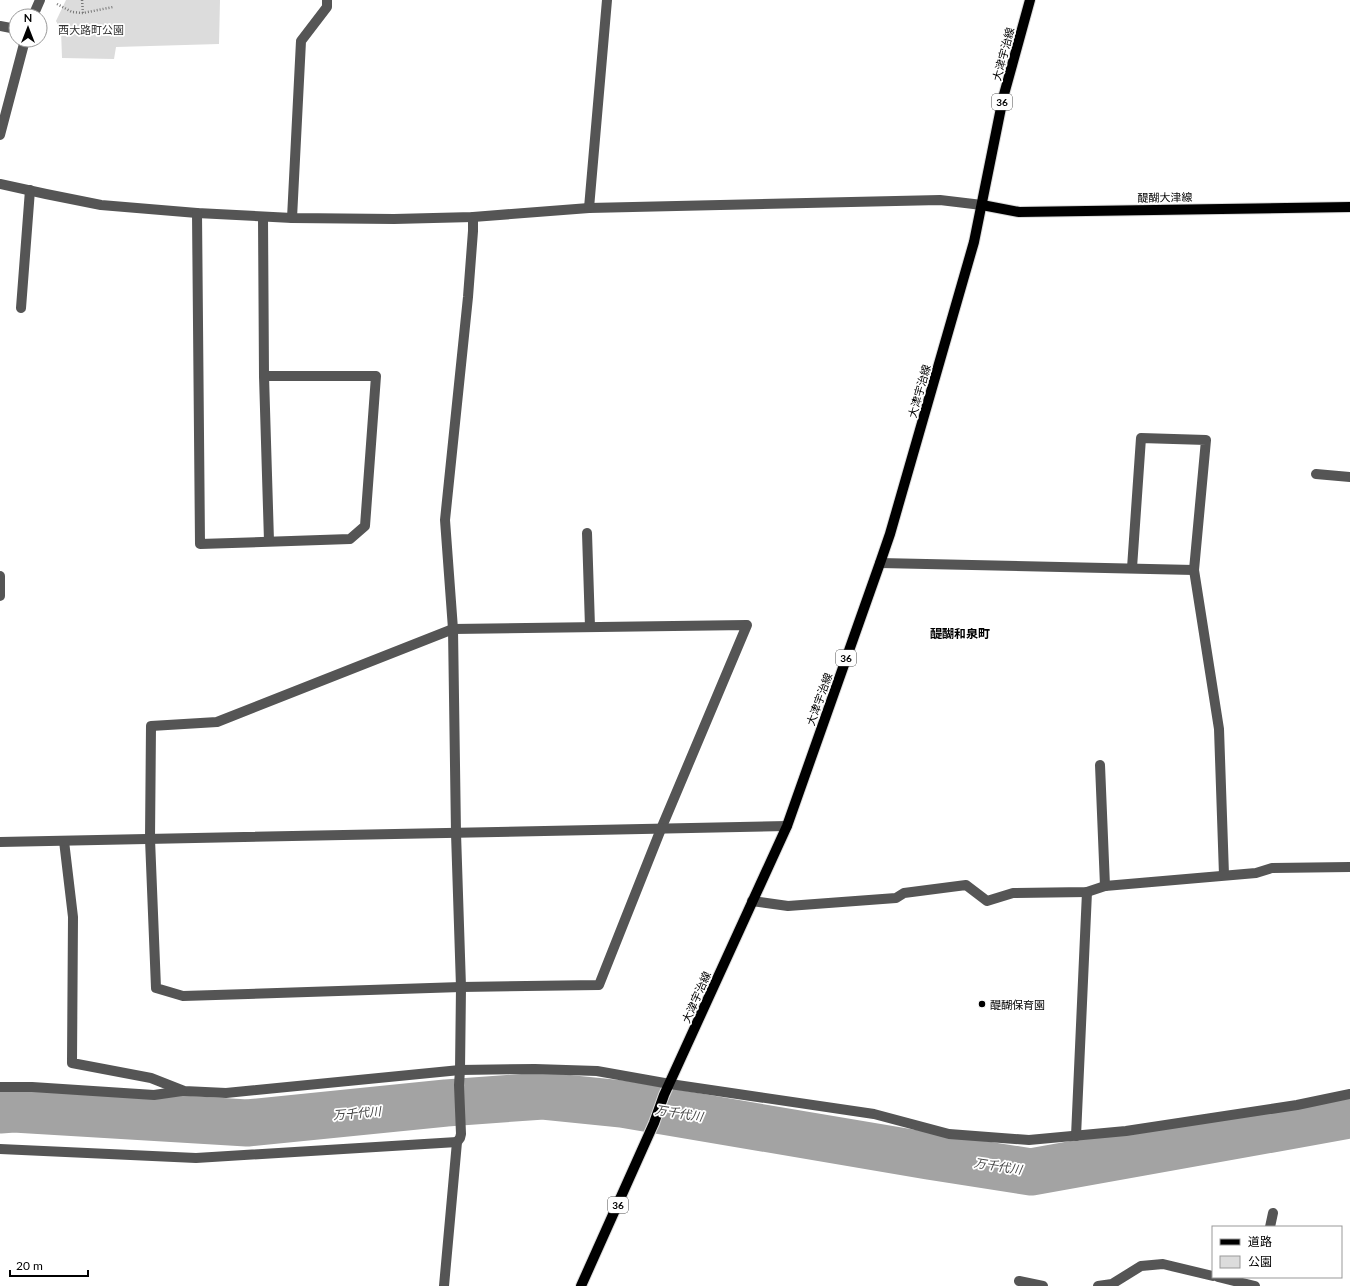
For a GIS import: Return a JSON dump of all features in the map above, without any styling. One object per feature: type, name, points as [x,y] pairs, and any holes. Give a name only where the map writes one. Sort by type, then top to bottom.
[{"type":"main road","name":"大津宇治線","points":[[581,1286],[654,1123],[664,1095],[787,826],[880,563],[890,534],[974,242],[1003,98],[1030,0]]},
{"type":"main road","name":"醍醐大津線","points":[[982,205],[1019,212],[1350,207]]},
{"type":"street","points":[[292,218],[301,41],[327,7],[327,0]]},
{"type":"street","points":[[589,208],[607,0]]},
{"type":"street","points":[[0,135],[23,48]]},
{"type":"street","points":[[0,184],[101,205],[197,213],[292,218],[394,219],[473,217],[589,208],[940,200],[982,205]]},
{"type":"street","points":[[21,308],[30,190]]},
{"type":"street","points":[[197,213],[200,544],[350,539],[365,526],[376,376],[264,376]]},
{"type":"street","points":[[263,217],[264,376],[269,541]]},
{"type":"street","points":[[444,1286],[459,1138],[461,987],[456,833],[453,629],[445,520],[468,297],[473,217]]},
{"type":"street","points":[[1132,568],[1140,438],[1206,440],[1194,570],[1219,729],[1224,876]]},
{"type":"street","points":[[1316,474],[1350,477]]},
{"type":"street","points":[[587,533],[590,627]]},
{"type":"street","points":[[880,563],[1194,570]]},
{"type":"street","points":[[0,576],[0,596]]},
{"type":"street","points":[[747,625],[661,829],[599,985],[461,987],[183,996],[156,988],[150,840],[152,726],[217,722],[453,629],[590,627],[747,625]]},
{"type":"street","points":[[1100,765],[1105,886]]},
{"type":"street","points":[[0,842],[787,826]]},
{"type":"street","points":[[64,841],[73,917],[72,1063],[152,1078],[184,1091]]},
{"type":"street","points":[[752,901],[788,906],[896,898],[904,893],[966,885],[987,901],[1013,893],[1087,892],[1105,886],[1256,873],[1272,868],[1350,867]]},
{"type":"street","points":[[1076,1136],[1087,892]]},
{"type":"street","points":[[0,1087],[32,1087],[154,1095],[184,1091],[226,1093],[460,1070],[536,1069],[596,1071],[670,1084],[874,1114],[949,1134],[1030,1140],[1126,1131],[1297,1105],[1350,1094]]},
{"type":"street","points":[[0,1149],[196,1158],[459,1138]]},
{"type":"street","points":[[1270,1226],[1273,1213]]},
{"type":"street","points":[[1098,1286],[1112,1284],[1141,1266],[1163,1264],[1212,1276]]},
{"type":"street","points":[[1222,1278],[1256,1286]]},
{"type":"street","points":[[1019,1281],[1043,1286]]},
{"type":"path","points":[[82,0],[83,14]]},
{"type":"path","points":[[56,4],[72,12],[83,14],[113,7]]},
{"type":"green space","name":"西大路町公園","points":[[66,0],[220,0],[219,44],[116,47],[114,59],[62,58],[61,30],[56,21]]},
{"type":"waterway","name":"万千代川","points":[[0,1110],[14,1109],[247,1123],[446,1103],[543,1096],[622,1104],[1031,1172],[1350,1115]]},
{"type":"place","name":"醍醐保育園","points":[[982,1004]]},
{"type":"district","name":"醍醐和泉町","points":[[960,633]]}]
